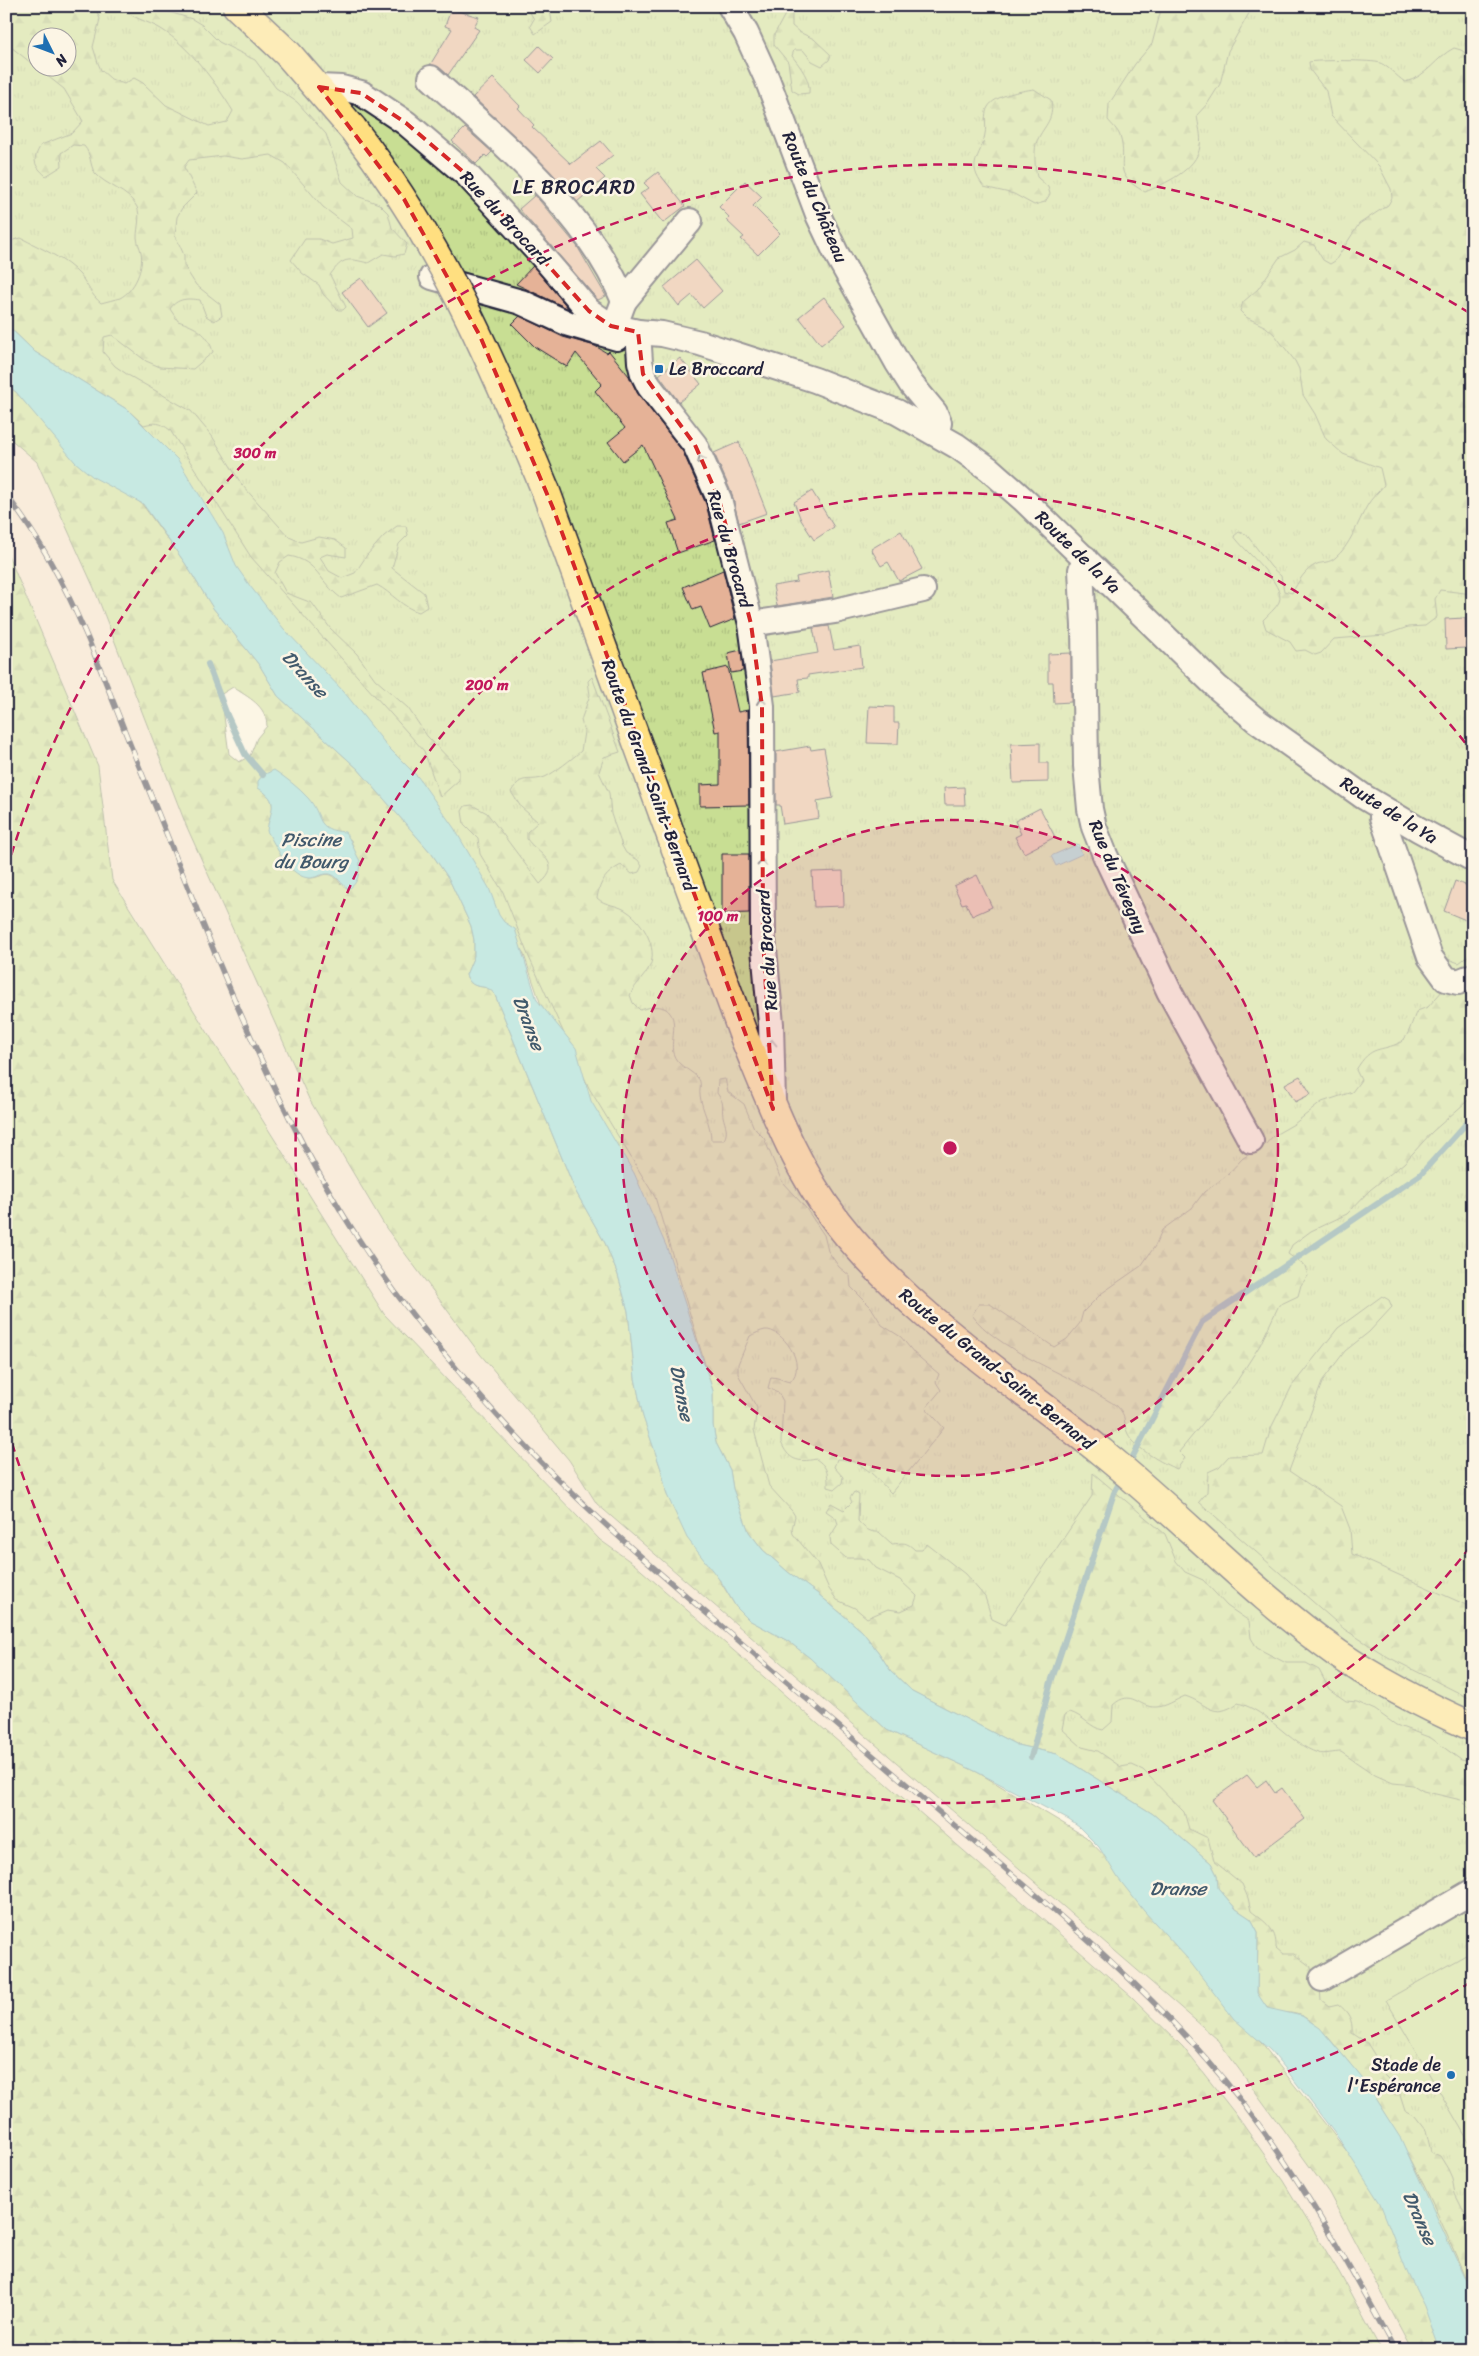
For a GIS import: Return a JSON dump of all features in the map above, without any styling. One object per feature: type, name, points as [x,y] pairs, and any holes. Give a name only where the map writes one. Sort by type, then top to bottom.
[{"type":"main road","name":"Route du Grand-Saint-Bernard","points":[[237,6],[288,54],[319,87],[380,164],[425,232],[475,328],[504,390],[552,508],[729,995],[773,1109],[805,1173],[836,1220],[875,1266],[940,1326],[1104,1454],[1275,1604],[1338,1654],[1410,1697],[1473,1727]]},
{"type":"street","name":"Route du Château","points":[[730,6],[746,33],[767,79],[820,217],[836,253],[910,384],[935,413],[939,423],[937,433]]},
{"type":"street","points":[[431,78],[502,144],[561,206],[601,255],[624,301]]},
{"type":"street","name":"Rue du Brocard","points":[[319,87],[342,88],[361,93],[406,124],[467,176],[541,255],[589,311],[611,326],[638,332],[640,362],[643,374],[694,445],[719,499],[751,624],[762,706],[763,920],[771,1024],[773,1109]]},
{"type":"street","points":[[611,326],[618,317],[624,301],[690,221]]},
{"type":"street","points":[[432,276],[521,302],[569,324],[612,337],[627,340],[638,332]]},
{"type":"street","name":"Route de la Ya","points":[[638,332],[662,334],[700,343],[791,372],[874,401],[937,433],[989,468],[1238,706],[1385,810],[1473,859]]},
{"type":"street","name":"Rue du Tévegny","points":[[1085,558],[1081,570],[1085,651],[1086,766],[1090,809],[1094,827],[1169,991],[1251,1141]]},
{"type":"street","points":[[751,624],[834,612],[923,590]]},
{"type":"street","points":[[1385,810],[1382,817],[1430,957],[1446,978],[1458,982],[1473,976]]},
{"type":"street","points":[[1322,1978],[1473,1891]]},
{"type":"highlighted area","points":[[319,87],[361,93],[406,123],[467,175],[589,311],[611,326],[638,332],[643,374],[695,445],[719,499],[751,624],[762,706],[763,938],[773,1109],[553,508],[480,336],[404,199]]},
{"type":"shaded area","points":[[6,435],[37,462],[94,588],[186,825],[309,1099],[386,1228],[569,1460],[597,1504],[1217,2039],[1329,2193],[1412,2350],[1381,2350],[1339,2272],[1283,2181],[1237,2116],[1183,2047],[1132,1997],[634,1564],[600,1540],[384,1314],[112,879],[98,765],[6,550]]},
{"type":"green space","points":[[6,6],[1473,6],[1473,2350],[1389,2157],[1147,1850],[774,1602],[681,1417],[523,952],[244,619],[6,367]]},
{"type":"green space","points":[[6,6],[95,7],[100,19],[93,47],[101,70],[111,79],[124,84],[134,78],[143,83],[166,105],[209,126],[227,122],[233,111],[210,77],[192,55],[161,29],[134,16],[120,6],[169,12],[192,19],[202,25],[219,42],[255,60],[276,88],[297,102],[326,134],[342,182],[357,196],[379,204],[388,213],[392,228],[407,244],[404,254],[395,256],[383,254],[368,263],[355,260],[342,262],[330,275],[346,307],[343,310],[338,310],[323,294],[319,285],[302,273],[291,260],[305,239],[319,239],[332,244],[353,238],[352,229],[323,207],[285,163],[271,155],[242,159],[223,156],[189,160],[184,167],[197,193],[182,208],[177,217],[175,235],[184,255],[184,265],[189,274],[196,285],[220,304],[222,316],[214,321],[206,316],[200,300],[196,299],[179,301],[170,309],[178,321],[196,328],[204,335],[211,345],[213,352],[193,369],[160,367],[146,361],[112,335],[104,337],[103,352],[115,366],[128,375],[191,411],[212,436],[242,485],[289,537],[301,542],[319,537],[335,540],[346,548],[346,557],[327,554],[320,557],[329,571],[342,578],[355,573],[367,555],[384,536],[397,526],[406,526],[408,535],[399,544],[392,568],[424,593],[427,607],[419,612],[403,604],[377,585],[341,598],[306,562],[289,556],[280,562],[275,573],[286,593],[312,603],[330,628],[357,654],[375,679],[408,708],[427,736],[459,769],[459,780],[440,797],[424,751],[251,557],[170,430],[157,423],[144,425],[128,410],[35,352],[6,324],[6,242],[21,238],[60,258],[80,275],[101,303],[120,298],[130,290],[140,271],[142,258],[137,239],[139,218],[137,207],[128,196],[95,173],[84,146],[73,145],[61,153],[62,166],[46,176],[35,162],[41,145],[72,133],[83,121],[64,89],[50,78],[78,78],[78,28],[28,28],[28,60],[6,43]]},
{"type":"green space","points":[[526,6],[545,6],[550,10],[552,22],[535,34],[530,26],[534,19]]},
{"type":"green space","points":[[796,6],[792,13],[792,26],[799,32],[814,39],[831,55],[829,60],[822,66],[812,61],[803,50],[794,50],[792,56],[804,73],[809,88],[809,93],[799,94],[792,90],[788,62],[774,45],[774,35],[789,7]]},
{"type":"green space","points":[[1162,6],[1253,6],[1228,51],[1220,84],[1208,103],[1197,115],[1201,138],[1198,155],[1178,175],[1145,192],[1127,179],[1124,173],[1120,136],[1108,120],[1109,104],[1135,64],[1152,44]]},
{"type":"green space","points":[[1454,48],[1473,58],[1473,594],[1440,590],[1435,599],[1437,617],[1425,626],[1408,627],[1385,635],[1334,639],[1321,653],[1315,655],[1305,650],[1296,651],[1290,642],[1266,629],[1263,620],[1279,602],[1280,595],[1277,586],[1234,536],[1239,532],[1246,534],[1271,567],[1281,576],[1284,591],[1292,593],[1302,576],[1309,569],[1317,564],[1333,560],[1340,553],[1369,503],[1384,485],[1380,468],[1343,454],[1326,439],[1315,414],[1303,395],[1299,369],[1295,361],[1275,335],[1266,327],[1246,317],[1240,311],[1243,302],[1258,289],[1279,258],[1295,250],[1304,242],[1314,245],[1323,260],[1330,264],[1335,261],[1359,224],[1388,205],[1392,198],[1391,189],[1379,166],[1331,116],[1326,91],[1310,70],[1309,62],[1376,62],[1386,66],[1405,82],[1419,76]]},
{"type":"green space","points":[[1034,89],[1051,100],[1052,107],[1050,119],[1036,144],[1035,156],[1037,177],[1048,187],[1050,194],[1045,202],[1034,205],[1014,194],[984,187],[978,179],[975,166],[985,134],[986,113],[991,103],[996,99],[1016,92]]},
{"type":"green space","points":[[6,384],[16,392],[63,446],[142,504],[185,563],[213,608],[260,666],[278,696],[358,769],[432,854],[449,879],[471,926],[474,940],[474,956],[466,975],[472,984],[487,988],[495,995],[576,1192],[605,1243],[618,1275],[628,1311],[635,1378],[643,1416],[661,1469],[667,1495],[736,1607],[749,1620],[788,1641],[810,1658],[887,1730],[977,1772],[1086,1837],[1151,1904],[1376,2188],[1448,2350],[1412,2350],[1329,2193],[1217,2039],[597,1504],[569,1460],[480,1354],[386,1228],[309,1099],[186,825],[94,588],[37,462],[6,435]],"holes":[[[233,687],[260,707],[264,713],[267,726],[257,738],[250,756],[239,762],[229,754],[223,709],[219,702],[220,695]],[[281,775],[308,799],[323,826],[351,840],[353,850],[360,861],[341,884],[336,878],[327,874],[314,878],[303,876],[290,866],[281,853],[268,824],[272,812],[272,801],[267,794]]]},
{"type":"green space","points":[[6,550],[98,766],[112,880],[384,1314],[600,1540],[634,1564],[1132,1997],[1183,2047],[1237,2116],[1283,2181],[1339,2272],[1381,2350],[6,2350]]},
{"type":"green space","points":[[592,677],[620,752],[604,757],[599,772],[609,793],[611,814],[622,846],[626,853],[638,860],[642,866],[639,872],[632,874],[621,865],[611,871],[604,878],[597,898],[600,901],[624,909],[634,916],[644,929],[651,944],[652,959],[650,966],[630,995],[633,1003],[640,1010],[653,1007],[666,1009],[673,1018],[673,1053],[680,1064],[700,1081],[701,1101],[710,1128],[711,1140],[724,1140],[726,1133],[722,1103],[717,1093],[718,1080],[725,1079],[728,1092],[744,1104],[754,1128],[764,1138],[782,1182],[805,1207],[824,1235],[828,1251],[839,1267],[850,1276],[851,1287],[871,1307],[882,1325],[901,1337],[914,1353],[939,1374],[936,1382],[941,1390],[926,1408],[944,1428],[891,1493],[861,1466],[854,1462],[837,1459],[834,1467],[843,1477],[842,1483],[835,1489],[828,1487],[826,1471],[820,1462],[816,1459],[804,1461],[794,1459],[787,1453],[781,1442],[783,1401],[778,1392],[768,1388],[771,1377],[790,1382],[795,1375],[795,1357],[791,1349],[785,1341],[771,1331],[765,1330],[750,1336],[738,1364],[738,1374],[757,1408],[754,1430],[769,1486],[795,1516],[792,1529],[793,1534],[818,1564],[829,1589],[837,1600],[855,1608],[867,1618],[888,1609],[901,1611],[914,1605],[917,1596],[900,1580],[876,1568],[869,1560],[846,1558],[831,1545],[830,1537],[838,1524],[836,1518],[826,1511],[831,1503],[844,1510],[852,1502],[850,1498],[854,1492],[859,1495],[858,1521],[863,1526],[870,1531],[879,1532],[892,1544],[904,1543],[915,1550],[922,1550],[927,1544],[965,1574],[985,1597],[992,1619],[1005,1625],[1092,1496],[1093,1473],[1165,1534],[1176,1561],[1185,1572],[1203,1580],[1227,1606],[1249,1621],[1251,1638],[1257,1648],[1286,1663],[1306,1663],[1319,1670],[1329,1689],[1346,1701],[1357,1702],[1375,1710],[1396,1725],[1431,1738],[1461,1760],[1473,1762],[1473,1811],[1461,1800],[1423,1791],[1413,1785],[1393,1783],[1375,1775],[1341,1752],[1320,1754],[1297,1742],[1259,1713],[1238,1703],[1229,1708],[1216,1711],[1185,1696],[1160,1707],[1150,1707],[1130,1698],[1125,1698],[1113,1705],[1112,1722],[1103,1730],[1070,1712],[1065,1715],[1062,1729],[1082,1747],[1098,1751],[1121,1767],[1132,1765],[1143,1770],[1184,1812],[1189,1829],[1208,1838],[1214,1861],[1242,1884],[1251,1911],[1269,1926],[1276,1941],[1276,1948],[1283,1954],[1294,1954],[1310,1966],[1320,1987],[1321,2000],[1329,2006],[1338,2004],[1345,2010],[1351,2020],[1352,2033],[1367,2043],[1377,2059],[1383,2074],[1398,2089],[1405,2111],[1416,2117],[1426,2130],[1431,2152],[1440,2156],[1448,2169],[1455,2194],[1473,2230],[1473,2296],[1414,2166],[1379,2105],[1359,2076],[1330,2039],[1304,2017],[1272,2010],[1262,2002],[1257,1993],[1258,1932],[1251,1919],[1236,1909],[1218,1888],[1217,1875],[1211,1863],[1153,1814],[1057,1754],[1017,1745],[912,1691],[890,1670],[862,1631],[818,1594],[788,1572],[763,1550],[749,1532],[733,1489],[730,1470],[716,1443],[713,1425],[713,1391],[655,1197],[589,1088],[528,955],[503,892],[480,854],[478,838],[464,824],[462,811],[465,806],[472,805],[487,813],[540,884],[547,877],[550,864],[527,839],[527,832],[538,822],[521,807],[511,792],[522,780],[545,777],[581,751],[584,732],[581,720],[590,695],[588,681]]},
{"type":"green space","points":[[1473,952],[1473,962],[1458,969],[1448,966],[1445,958],[1459,963]]},
{"type":"green space","points":[[1473,986],[1473,1096],[1432,1132],[1404,1163],[1370,1190],[1347,1214],[1311,1231],[1292,1245],[1288,1254],[1305,1266],[1308,1276],[1301,1285],[1298,1296],[1279,1305],[1260,1345],[1235,1384],[1179,1452],[1185,1458],[1177,1469],[1150,1455],[1137,1445],[1128,1434],[1123,1413],[1117,1406],[1012,1349],[983,1327],[972,1315],[979,1304],[990,1304],[1054,1347],[1067,1339],[1080,1323],[1083,1312],[1102,1293],[1141,1266],[1155,1246],[1162,1230],[1192,1208],[1204,1192],[1226,1176],[1243,1158],[1265,1145],[1273,1136],[1294,1124],[1322,1102],[1352,1092],[1361,1080],[1356,1070],[1362,1061],[1372,1052],[1404,1040],[1417,1011],[1428,1007],[1443,990]]},
{"type":"green space","points":[[1382,1296],[1389,1300],[1392,1307],[1369,1332],[1345,1351],[1323,1380],[1289,1471],[1341,1506],[1350,1529],[1352,1554],[1473,1608],[1473,1700],[1388,1657],[1344,1629],[1199,1502],[1207,1492],[1208,1472],[1219,1467],[1229,1456],[1263,1455],[1271,1428],[1292,1386],[1338,1328]]},
{"type":"green space","name":"Stade de l'Espérance","points":[[1473,1951],[1473,2149],[1386,2000]]},
{"type":"water","name":"Dranse","points":[[6,324],[35,352],[128,410],[178,460],[223,533],[236,566],[250,586],[284,629],[344,692],[388,747],[418,777],[454,828],[489,888],[499,915],[504,922],[515,929],[537,1000],[576,1048],[591,1101],[634,1173],[667,1248],[713,1391],[713,1425],[716,1443],[730,1470],[733,1489],[749,1532],[763,1550],[788,1572],[818,1594],[862,1631],[890,1670],[912,1691],[1017,1745],[1057,1754],[1153,1814],[1211,1863],[1217,1875],[1218,1888],[1236,1909],[1251,1919],[1258,1932],[1257,1993],[1267,2008],[1302,2016],[1320,2028],[1362,2078],[1401,2139],[1473,2296],[1473,2350],[1440,2350],[1424,2306],[1408,2274],[1380,2203],[1339,2139],[1270,2050],[1234,2019],[1187,1958],[1144,1911],[1118,1878],[1099,1847],[1069,1820],[977,1772],[887,1730],[810,1658],[788,1641],[749,1620],[736,1607],[722,1583],[687,1538],[667,1495],[661,1469],[643,1417],[635,1378],[628,1311],[618,1275],[605,1243],[576,1192],[495,995],[487,988],[472,984],[466,975],[474,956],[474,940],[471,926],[449,879],[432,854],[358,769],[278,696],[260,666],[213,608],[185,563],[143,504],[93,477],[75,462],[16,392],[6,384]]},
{"type":"water","name":"Piscine du Bourg","points":[[274,770],[308,798],[324,825],[335,831],[345,832],[347,835],[360,861],[358,877],[352,887],[348,889],[335,876],[330,874],[311,878],[303,877],[284,861],[267,831],[272,811],[272,802],[258,788],[258,781],[263,775]]},
{"type":"water","points":[[1078,844],[1082,854],[1056,866],[1051,856]]},
{"type":"building","points":[[451,9],[479,17],[474,27],[479,30],[448,75],[440,68],[430,65],[452,29],[445,26]]},
{"type":"building","points":[[539,46],[553,59],[540,73],[526,60]]},
{"type":"building","points":[[493,78],[520,106],[518,108],[534,125],[532,127],[571,164],[601,141],[613,155],[596,169],[605,178],[577,202],[522,143],[473,97]]},
{"type":"building","points":[[465,128],[492,152],[487,157],[485,155],[476,164],[452,141]]},
{"type":"building","points":[[658,172],[685,206],[663,223],[640,194],[649,188],[644,183]]},
{"type":"building","points":[[745,181],[762,197],[753,206],[780,233],[758,255],[741,239],[744,237],[726,220],[729,217],[719,207]]},
{"type":"building","points":[[535,195],[577,246],[606,296],[598,300],[519,209]]},
{"type":"building","points":[[696,260],[722,291],[703,308],[692,295],[679,306],[664,287]]},
{"type":"building","points":[[533,266],[569,309],[516,284]]},
{"type":"building","points":[[361,278],[387,313],[368,327],[342,292]]},
{"type":"building","points":[[824,297],[846,325],[821,345],[799,317]]},
{"type":"building","points":[[520,316],[563,337],[595,346],[607,353],[609,351],[629,376],[638,394],[683,452],[706,504],[715,540],[678,553],[668,523],[678,520],[643,445],[623,461],[608,442],[625,428],[595,391],[602,384],[576,353],[567,367],[535,347],[512,324]]},
{"type":"building","points":[[680,358],[701,384],[679,402],[659,375]]},
{"type":"building","points":[[739,442],[767,513],[739,523],[732,494],[714,453]]},
{"type":"building","points":[[812,491],[834,527],[814,540],[801,520],[794,502]]},
{"type":"building","points":[[901,531],[922,569],[899,581],[888,562],[881,566],[871,549]]},
{"type":"building","points":[[723,570],[735,619],[710,629],[701,607],[693,610],[683,587]]},
{"type":"building","points":[[828,570],[833,597],[777,606],[773,586],[797,582],[796,577]]},
{"type":"building","points":[[1465,618],[1466,648],[1446,649],[1445,619]]},
{"type":"building","points":[[829,626],[834,650],[860,646],[862,667],[808,675],[808,678],[798,679],[800,692],[774,696],[770,661],[818,653],[813,628]]},
{"type":"building","points":[[741,650],[743,671],[731,673],[728,653]]},
{"type":"building","points":[[1071,653],[1071,702],[1054,703],[1053,682],[1048,682],[1048,654]]},
{"type":"building","points":[[728,667],[738,712],[748,710],[749,805],[700,806],[700,785],[720,784],[720,731],[715,732],[703,673]]},
{"type":"building","points":[[869,706],[894,707],[894,723],[899,723],[898,744],[867,743]]},
{"type":"building","points":[[1040,743],[1040,763],[1048,763],[1048,782],[1013,783],[1011,744]]},
{"type":"building","points":[[810,746],[811,750],[824,748],[833,798],[817,801],[819,818],[783,824],[780,805],[776,805],[776,752]]},
{"type":"building","points":[[964,787],[965,805],[945,805],[944,788]]},
{"type":"building","points":[[1040,808],[1055,837],[1024,853],[1015,837],[1021,834],[1015,821]]},
{"type":"building","points":[[722,854],[749,854],[749,913],[722,914]]},
{"type":"building","points":[[843,871],[844,906],[814,907],[812,872]]},
{"type":"building","points":[[977,875],[992,907],[972,916],[966,903],[962,904],[954,886]]},
{"type":"building","points":[[1455,881],[1473,888],[1473,923],[1444,911]]},
{"type":"building","points":[[1300,1076],[1311,1094],[1295,1102],[1285,1084]]},
{"type":"building","points":[[1247,1775],[1257,1787],[1266,1780],[1275,1793],[1282,1788],[1305,1819],[1254,1857],[1212,1800]]},
{"type":"waterway","points":[[208,664],[227,715],[245,754],[263,775]]},
{"type":"waterway","points":[[1128,1466],[1202,1322],[1420,1175],[1473,1116]]},
{"type":"waterway","points":[[1031,1757],[1051,1682],[1114,1493],[1122,1477]]},
{"type":"railway","points":[[6,494],[41,545],[75,610],[225,977],[256,1049],[290,1120],[327,1188],[369,1255],[415,1318],[506,1426],[588,1509],[1062,1917],[1153,2001],[1237,2095],[1287,2165],[1332,2237],[1395,2350]]},
{"type":"place","name":"Le Broccard","points":[[659,369]]},
{"type":"place","name":"Stade de l'Espérance","points":[[1451,2075]]},
{"type":"district","name":"LE BROCARD","points":[[574,187]]}]
